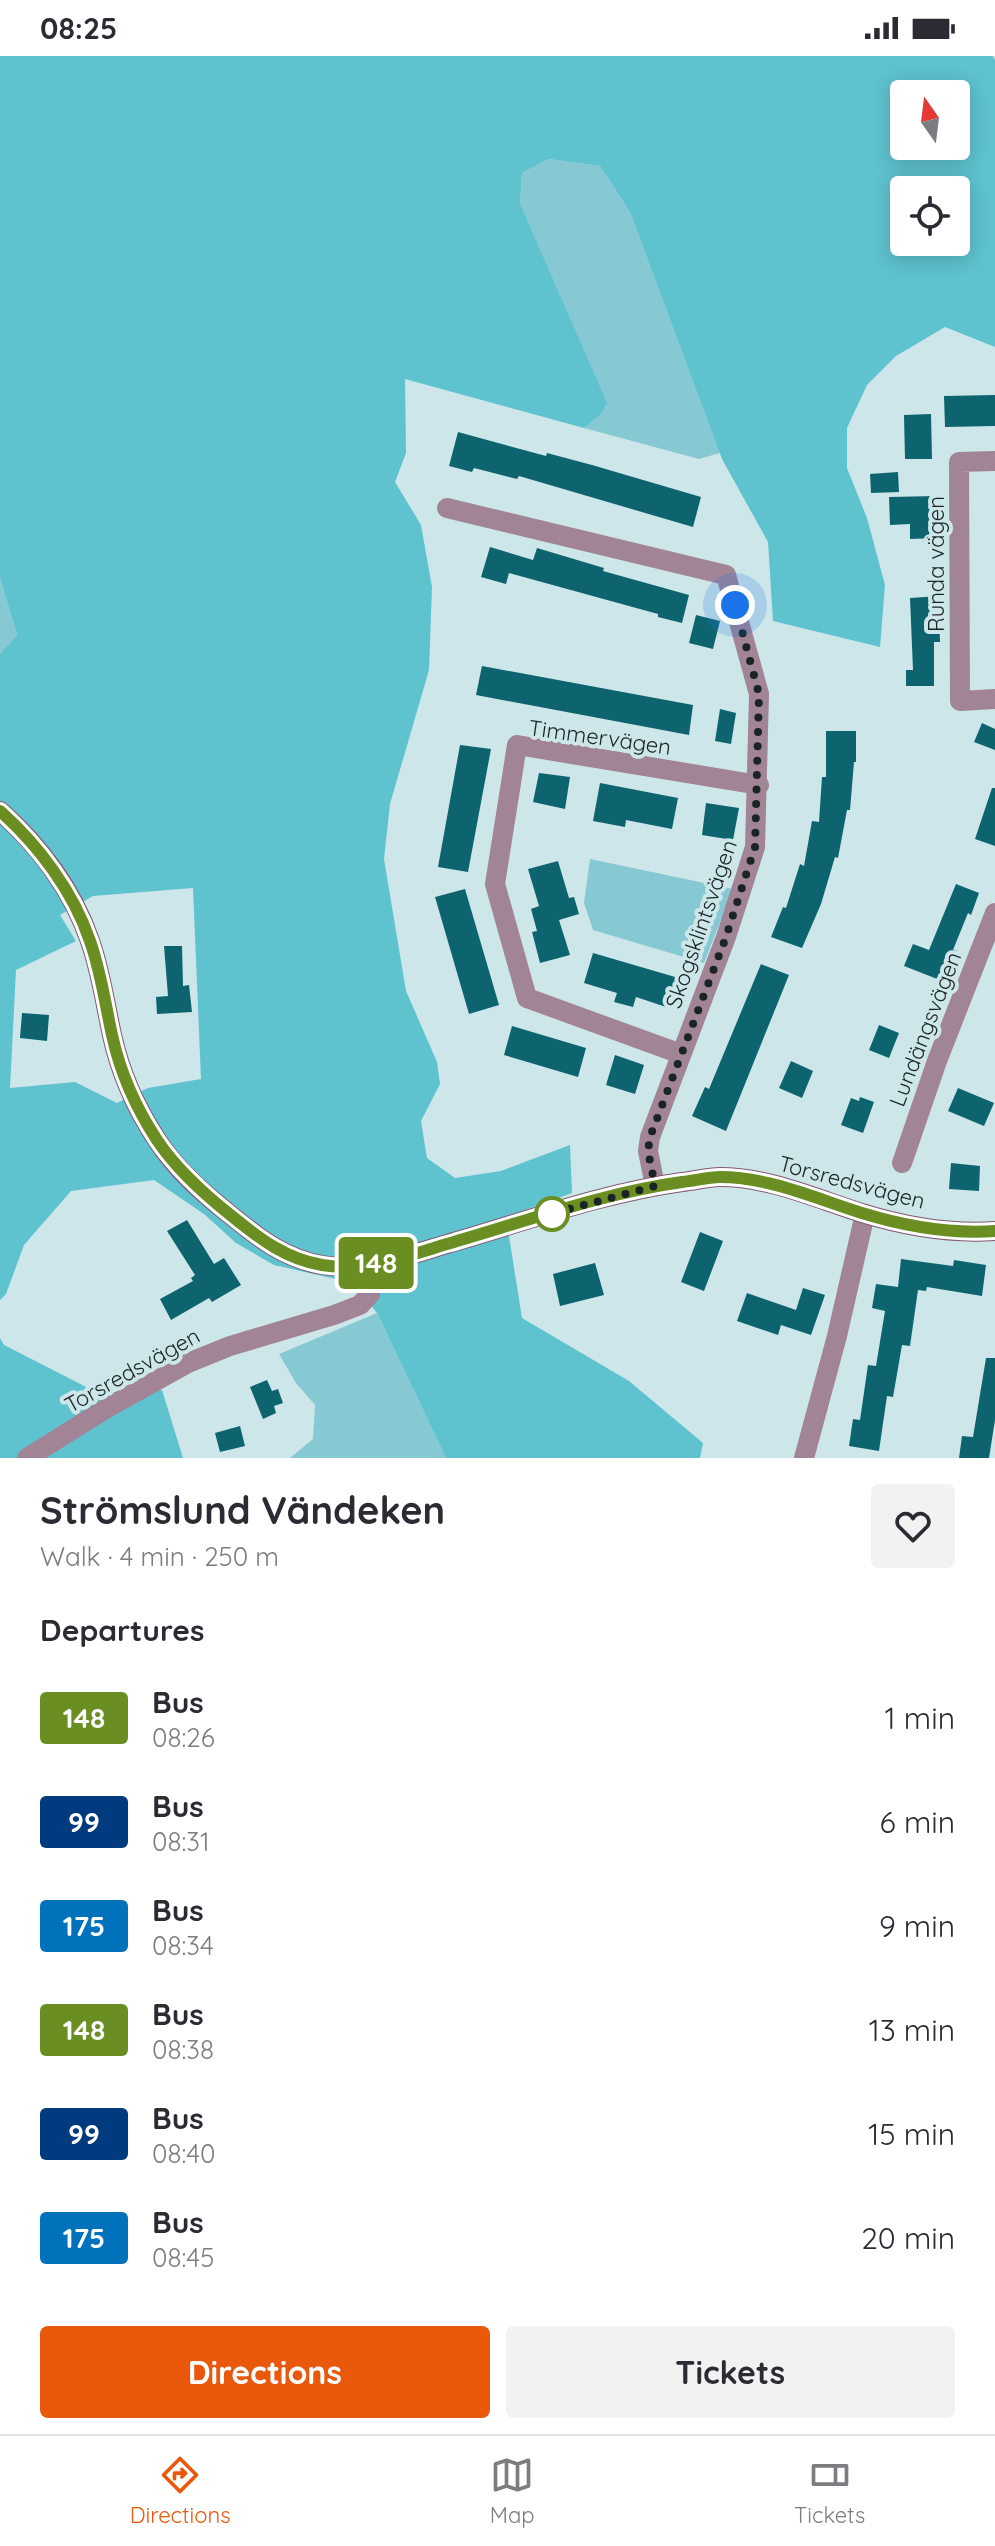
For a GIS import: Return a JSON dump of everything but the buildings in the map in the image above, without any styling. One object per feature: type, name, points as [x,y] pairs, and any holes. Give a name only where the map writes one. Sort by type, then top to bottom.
[{"type":"street","name":"Runda vägen","points":[[995,461],[959,462],[960,701],[995,699]]},
{"type":"street","name":"Skogsklintsvägen","points":[[447,508],[726,575],[759,694],[755,847],[726,937],[650,1137],[648,1151],[655,1186]]},
{"type":"street","name":"Timmervägen","points":[[681,1054],[527,998],[495,884],[517,745],[759,785]]},
{"type":"street","name":"Torsredsvägen","points":[[0,811],[47,859],[69,895],[90,939],[121,1069],[140,1113],[159,1144],[182,1172],[268,1245],[292,1257],[322,1265],[371,1264],[405,1257],[599,1200],[655,1186],[719,1177],[776,1185],[865,1214],[935,1229],[995,1231]]},
{"type":"street","name":"Lundängsvägen","points":[[902,1163],[937,1061],[995,913]]},
{"type":"street","points":[[804,1458],[837,1336],[865,1214]]},
{"type":"street","name":"Torsredsvägen","points":[[27,1458],[107,1408],[188,1363],[230,1346],[360,1305],[370,1294],[371,1264]]},
{"type":"shaded area","points":[[0,56],[993,56],[995,347],[945,327],[896,356],[867,385],[847,428],[847,468],[867,518],[885,585],[880,647],[773,621],[768,542],[722,459],[630,212],[600,166],[549,159],[522,173],[520,204],[607,403],[599,416],[584,428],[405,379],[406,453],[395,482],[421,525],[432,587],[429,670],[390,804],[384,859],[406,991],[437,1062],[440,1084],[421,1121],[427,1158],[455,1178],[501,1171],[570,1145],[572,1193],[506,1217],[522,1318],[629,1381],[703,1443],[700,1458],[446,1458],[377,1313],[353,1283],[274,1265],[236,1243],[204,1214],[154,1180],[71,1191],[24,1245],[6,1294],[0,1300],[0,654],[17,635],[0,578]],"holes":[[[193,888],[201,1079],[148,1088],[117,1103],[75,1082],[10,1088],[16,970],[76,941],[60,915],[93,896]]]},
{"type":"shaded area","points":[[549,159],[600,166],[630,212],[720,453],[699,459],[584,428],[599,416],[520,205],[522,173]]},
{"type":"shaded area","points":[[0,578],[17,635],[0,654]]},
{"type":"shaded area","points":[[590,859],[733,889],[704,963],[593,930],[584,903]]},
{"type":"shaded area","points":[[377,1313],[446,1458],[290,1458],[313,1439],[315,1405],[296,1383],[279,1354]]},
{"type":"shaded area","points":[[0,1338],[4,1345],[98,1393],[162,1390],[183,1458],[0,1458]]},
{"type":"bus line","name":"148","points":[[0,811],[47,859],[69,895],[90,939],[121,1069],[140,1113],[159,1144],[182,1172],[224,1210],[268,1245],[292,1257],[322,1265],[371,1264],[405,1257],[599,1200],[655,1186],[719,1177],[776,1185],[865,1214],[935,1229],[995,1231]]},
{"type":"route","points":[[552,1214],[547,1215],[655,1186],[648,1151],[650,1137],[726,937],[755,847],[759,694],[735,605]]}]
